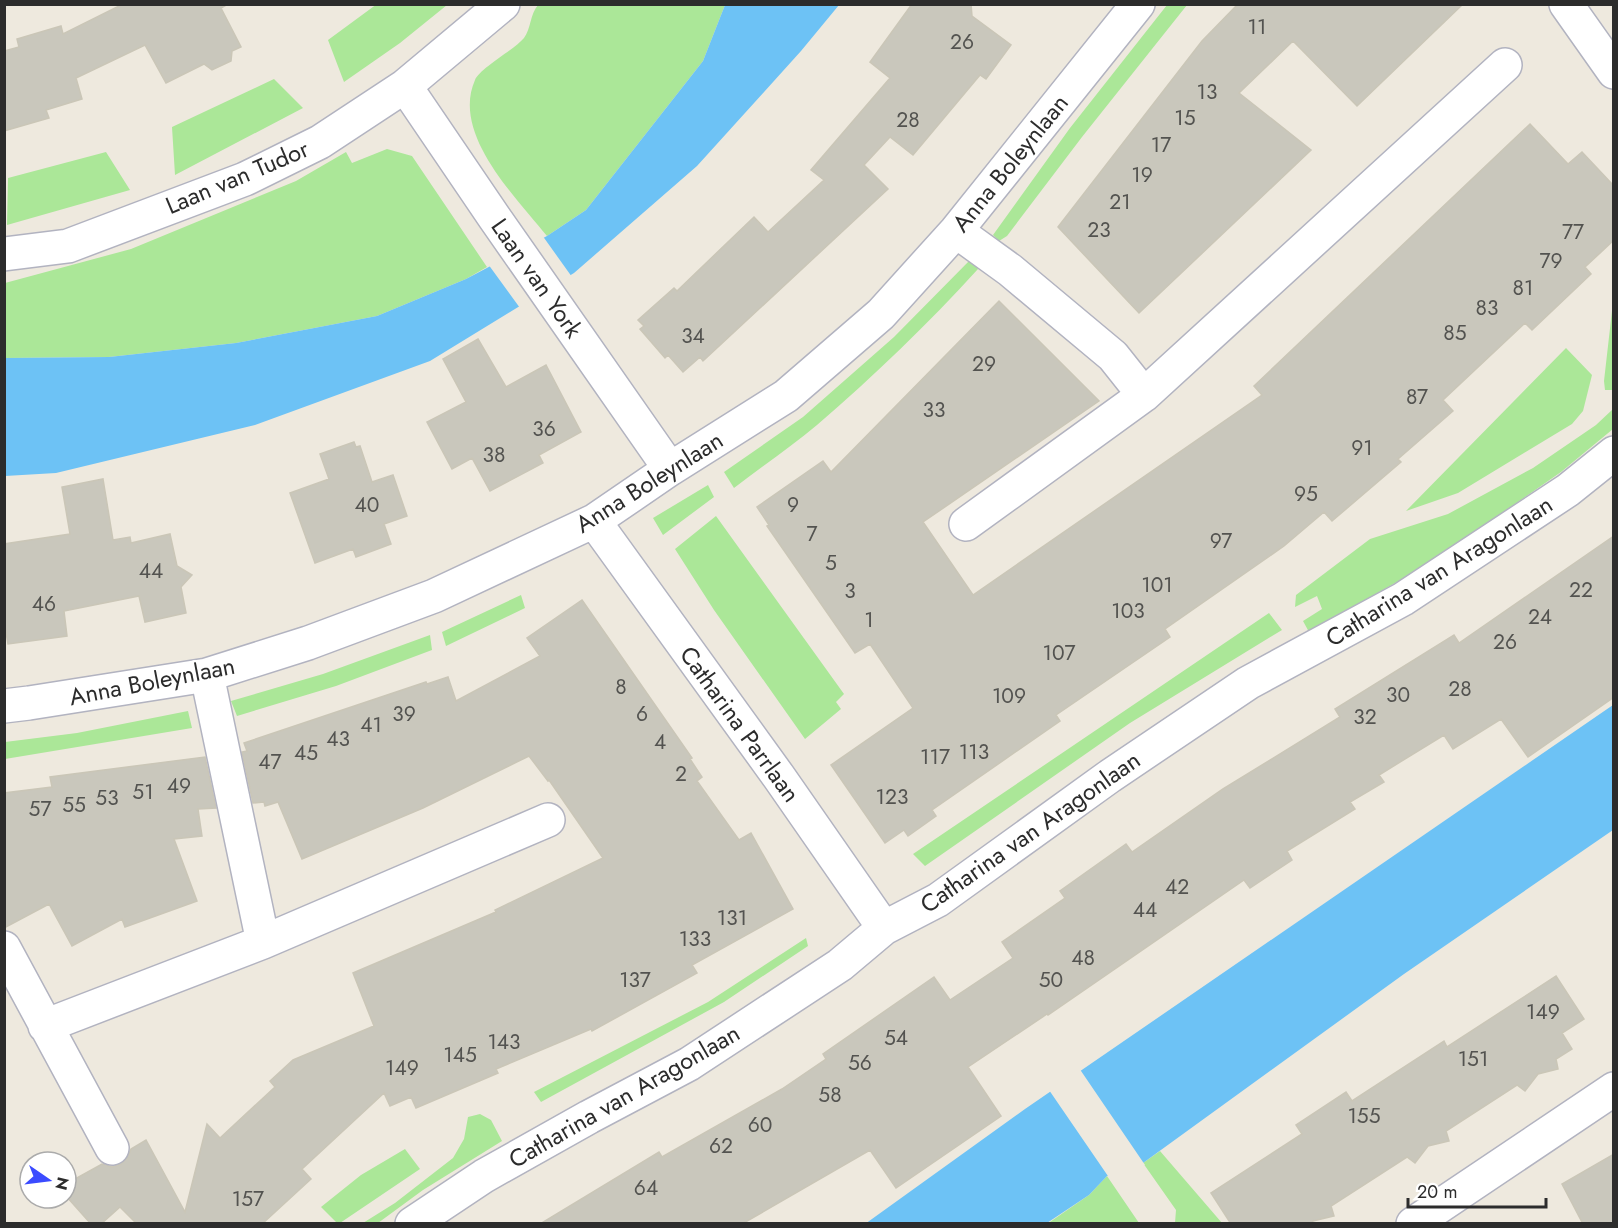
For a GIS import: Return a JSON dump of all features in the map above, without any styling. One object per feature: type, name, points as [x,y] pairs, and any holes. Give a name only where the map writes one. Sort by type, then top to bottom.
[{"type":"street","name":"Laan van Tudor","points":[[4,254],[68,246],[245,179],[320,142],[405,86],[503,4]]},
{"type":"street","name":"Anna Boleynlaan","points":[[4,705],[207,675],[308,643],[434,596],[594,521],[670,469],[786,396],[880,314],[956,231],[1138,4]]},
{"type":"street","points":[[1566,4],[1614,72]]},
{"type":"street","points":[[966,524],[1144,395],[1505,65]]},
{"type":"street","name":"Laan van York","points":[[405,86],[670,469]]},
{"type":"street","points":[[956,231],[1010,270],[1113,356],[1144,395]]},
{"type":"street","name":"Catharina van Aragonlaan","points":[[412,1224],[484,1176],[589,1117],[689,1065],[840,965],[884,928],[938,900],[1110,776],[1248,683],[1423,586],[1568,490],[1614,453]]},
{"type":"street","name":"Catharina Parrlaan","points":[[594,521],[779,777],[884,928]]},
{"type":"street","points":[[207,675],[263,942]]},
{"type":"street","points":[[45,1026],[263,942],[548,820]]},
{"type":"street","points":[[4,948],[112,1148]]},
{"type":"street","points":[[1413,1224],[1614,1089]]},
{"type":"green space","points":[[377,4],[447,5],[400,43],[344,82],[328,40]]},
{"type":"green space","points":[[538,5],[725,5],[703,61],[586,210],[547,236],[490,164],[479,143],[472,122],[470,101],[478,75],[524,38]]},
{"type":"green space","points":[[1167,5],[1187,5],[1007,236],[999,241],[993,235],[1070,128]]},
{"type":"green space","points":[[274,79],[303,108],[175,175],[172,127]]},
{"type":"green space","points":[[387,149],[412,156],[487,267],[466,279],[377,316],[236,343],[109,357],[5,358],[5,283],[131,249],[296,181],[346,152],[352,163]]},
{"type":"green space","points":[[106,152],[130,190],[7,225],[8,178]]},
{"type":"green space","points":[[971,259],[978,269],[900,349],[817,425],[734,488],[724,472],[803,417],[894,337]]},
{"type":"green space","points":[[1613,302],[1613,390],[1605,390],[1604,381]]},
{"type":"green space","points":[[1566,348],[1592,375],[1583,411],[1572,424],[1458,493],[1406,511]]},
{"type":"green space","points":[[1613,409],[1613,429],[1561,472],[1432,562],[1309,632],[1303,621],[1322,609],[1317,596],[1295,607],[1296,595],[1370,539],[1448,514],[1533,468],[1596,425]]},
{"type":"green space","points":[[708,485],[714,497],[663,535],[653,518]]},
{"type":"green space","points":[[716,516],[844,694],[836,702],[841,709],[805,739],[714,610],[675,549]]},
{"type":"green space","points":[[521,595],[525,608],[446,646],[442,632]]},
{"type":"green space","points":[[1269,613],[1282,630],[1130,723],[925,866],[913,854]]},
{"type":"green space","points":[[430,635],[432,650],[336,686],[237,716],[231,701],[323,674]]},
{"type":"green space","points":[[188,711],[192,728],[5,759],[5,742],[77,733]]},
{"type":"green space","points":[[806,938],[808,946],[724,1002],[541,1102],[534,1092],[708,1002]]},
{"type":"green space","points":[[480,1114],[491,1120],[502,1141],[423,1190],[378,1223],[363,1223],[395,1203],[453,1158],[464,1139],[468,1117]]},
{"type":"green space","points":[[405,1149],[420,1169],[340,1223],[337,1223],[321,1207],[361,1175]]},
{"type":"green space","points":[[1160,1151],[1222,1223],[1175,1223],[1176,1210],[1143,1163]]},
{"type":"green space","points":[[1107,1176],[1139,1223],[1047,1224],[1089,1195]]},
{"type":"water","points":[[725,5],[839,5],[801,51],[697,166],[574,273],[430,361],[255,425],[56,473],[5,476],[5,358],[109,357],[236,343],[377,316],[466,279],[547,236],[586,210],[703,61]]},
{"type":"water","points":[[1613,705],[1613,830],[1404,974],[1143,1163],[1107,1176],[1089,1195],[1047,1223],[865,1224],[1025,1109]]},
{"type":"pier","points":[[542,235],[572,277],[520,308],[488,264]]},
{"type":"pier","points":[[1079,1068],[1145,1165],[1110,1179],[1049,1090]]},
{"type":"building","points":[[123,4],[228,4],[221,8],[241,47],[232,51],[231,61],[212,70],[204,64],[166,83],[145,45],[76,78],[82,99],[46,110],[49,118],[4,131],[4,51],[19,47],[17,39],[61,26],[63,34]]},
{"type":"building","points":[[912,4],[971,4],[972,16],[1011,45],[986,79],[980,75],[913,155],[890,137],[864,165],[888,189],[703,361],[700,357],[683,372],[668,355],[665,358],[640,329],[644,326],[638,320],[674,288],[677,291],[754,217],[768,232],[824,180],[811,170],[890,78],[870,62]]},
{"type":"building","points":[[1238,4],[1463,4],[1357,106],[1293,41],[1239,93],[1311,150],[1139,313],[1058,227],[1202,41]]},
{"type":"building","points":[[1530,124],[1568,164],[1582,152],[1614,186],[1614,240],[1585,267],[1591,274],[1532,330],[1525,323],[1443,400],[1453,411],[1398,459],[1401,462],[1332,521],[1324,512],[1284,546],[1165,629],[1170,637],[1056,715],[1060,721],[932,810],[936,816],[908,836],[904,830],[885,843],[831,765],[913,708],[870,644],[855,653],[767,526],[769,525],[757,507],[823,461],[831,472],[999,301],[1099,401],[923,522],[973,595],[1262,395],[1254,386]]},
{"type":"building","points":[[478,339],[506,387],[546,365],[581,432],[539,455],[543,463],[490,491],[472,458],[452,469],[427,422],[466,402],[443,359]]},
{"type":"building","points":[[354,442],[356,447],[360,446],[372,482],[393,475],[407,516],[384,524],[391,544],[356,557],[353,549],[315,563],[290,493],[329,479],[320,454]]},
{"type":"building","points":[[103,479],[113,540],[130,537],[131,543],[170,534],[177,566],[192,575],[181,587],[186,613],[145,622],[139,596],[64,611],[67,636],[8,644],[4,621],[4,544],[70,534],[62,487]]},
{"type":"building","points":[[1614,536],[1614,697],[1528,757],[1501,719],[1453,749],[1444,735],[1379,775],[1384,782],[1350,802],[1355,809],[1287,851],[1292,860],[1250,888],[1244,880],[1048,1015],[968,1067],[1001,1116],[896,1188],[870,1150],[742,1224],[540,1224],[659,1152],[662,1157],[782,1089],[826,1059],[823,1054],[934,977],[950,1000],[1013,958],[1002,942],[1065,898],[1060,891],[1126,844],[1132,852],[1223,789],[1340,717],[1335,709],[1454,635],[1459,643]]},
{"type":"building","points":[[582,600],[692,758],[690,759],[702,777],[697,781],[739,840],[751,833],[793,909],[692,965],[697,973],[592,1031],[591,1029],[496,1069],[498,1073],[416,1108],[411,1097],[390,1106],[384,1093],[302,1169],[311,1179],[262,1224],[137,1224],[120,1207],[101,1224],[91,1224],[78,1209],[78,1177],[102,1164],[112,1167],[121,1164],[128,1157],[131,1149],[146,1140],[185,1212],[207,1124],[220,1138],[275,1087],[270,1081],[293,1060],[374,1026],[353,973],[496,912],[495,910],[603,858],[549,780],[529,756],[423,808],[302,859],[278,802],[265,806],[264,802],[253,803],[242,752],[247,751],[244,743],[426,682],[427,684],[448,677],[456,701],[540,656],[527,638]]},
{"type":"building","points":[[205,757],[216,808],[198,809],[202,836],[174,839],[197,901],[125,927],[122,919],[72,946],[49,904],[4,928],[4,793],[52,787],[50,777]]},
{"type":"building","points":[[1556,976],[1584,1019],[1562,1033],[1572,1049],[1556,1059],[1558,1069],[1538,1074],[1525,1091],[1517,1085],[1446,1131],[1449,1141],[1428,1146],[1415,1163],[1407,1157],[1331,1206],[1334,1216],[1313,1221],[1311,1224],[1231,1224],[1211,1193],[1302,1134],[1296,1125],[1346,1092],[1352,1101],[1444,1041],[1447,1047]]},
{"type":"building","points":[[1614,1154],[1614,1224],[1583,1224],[1562,1184]]}]
